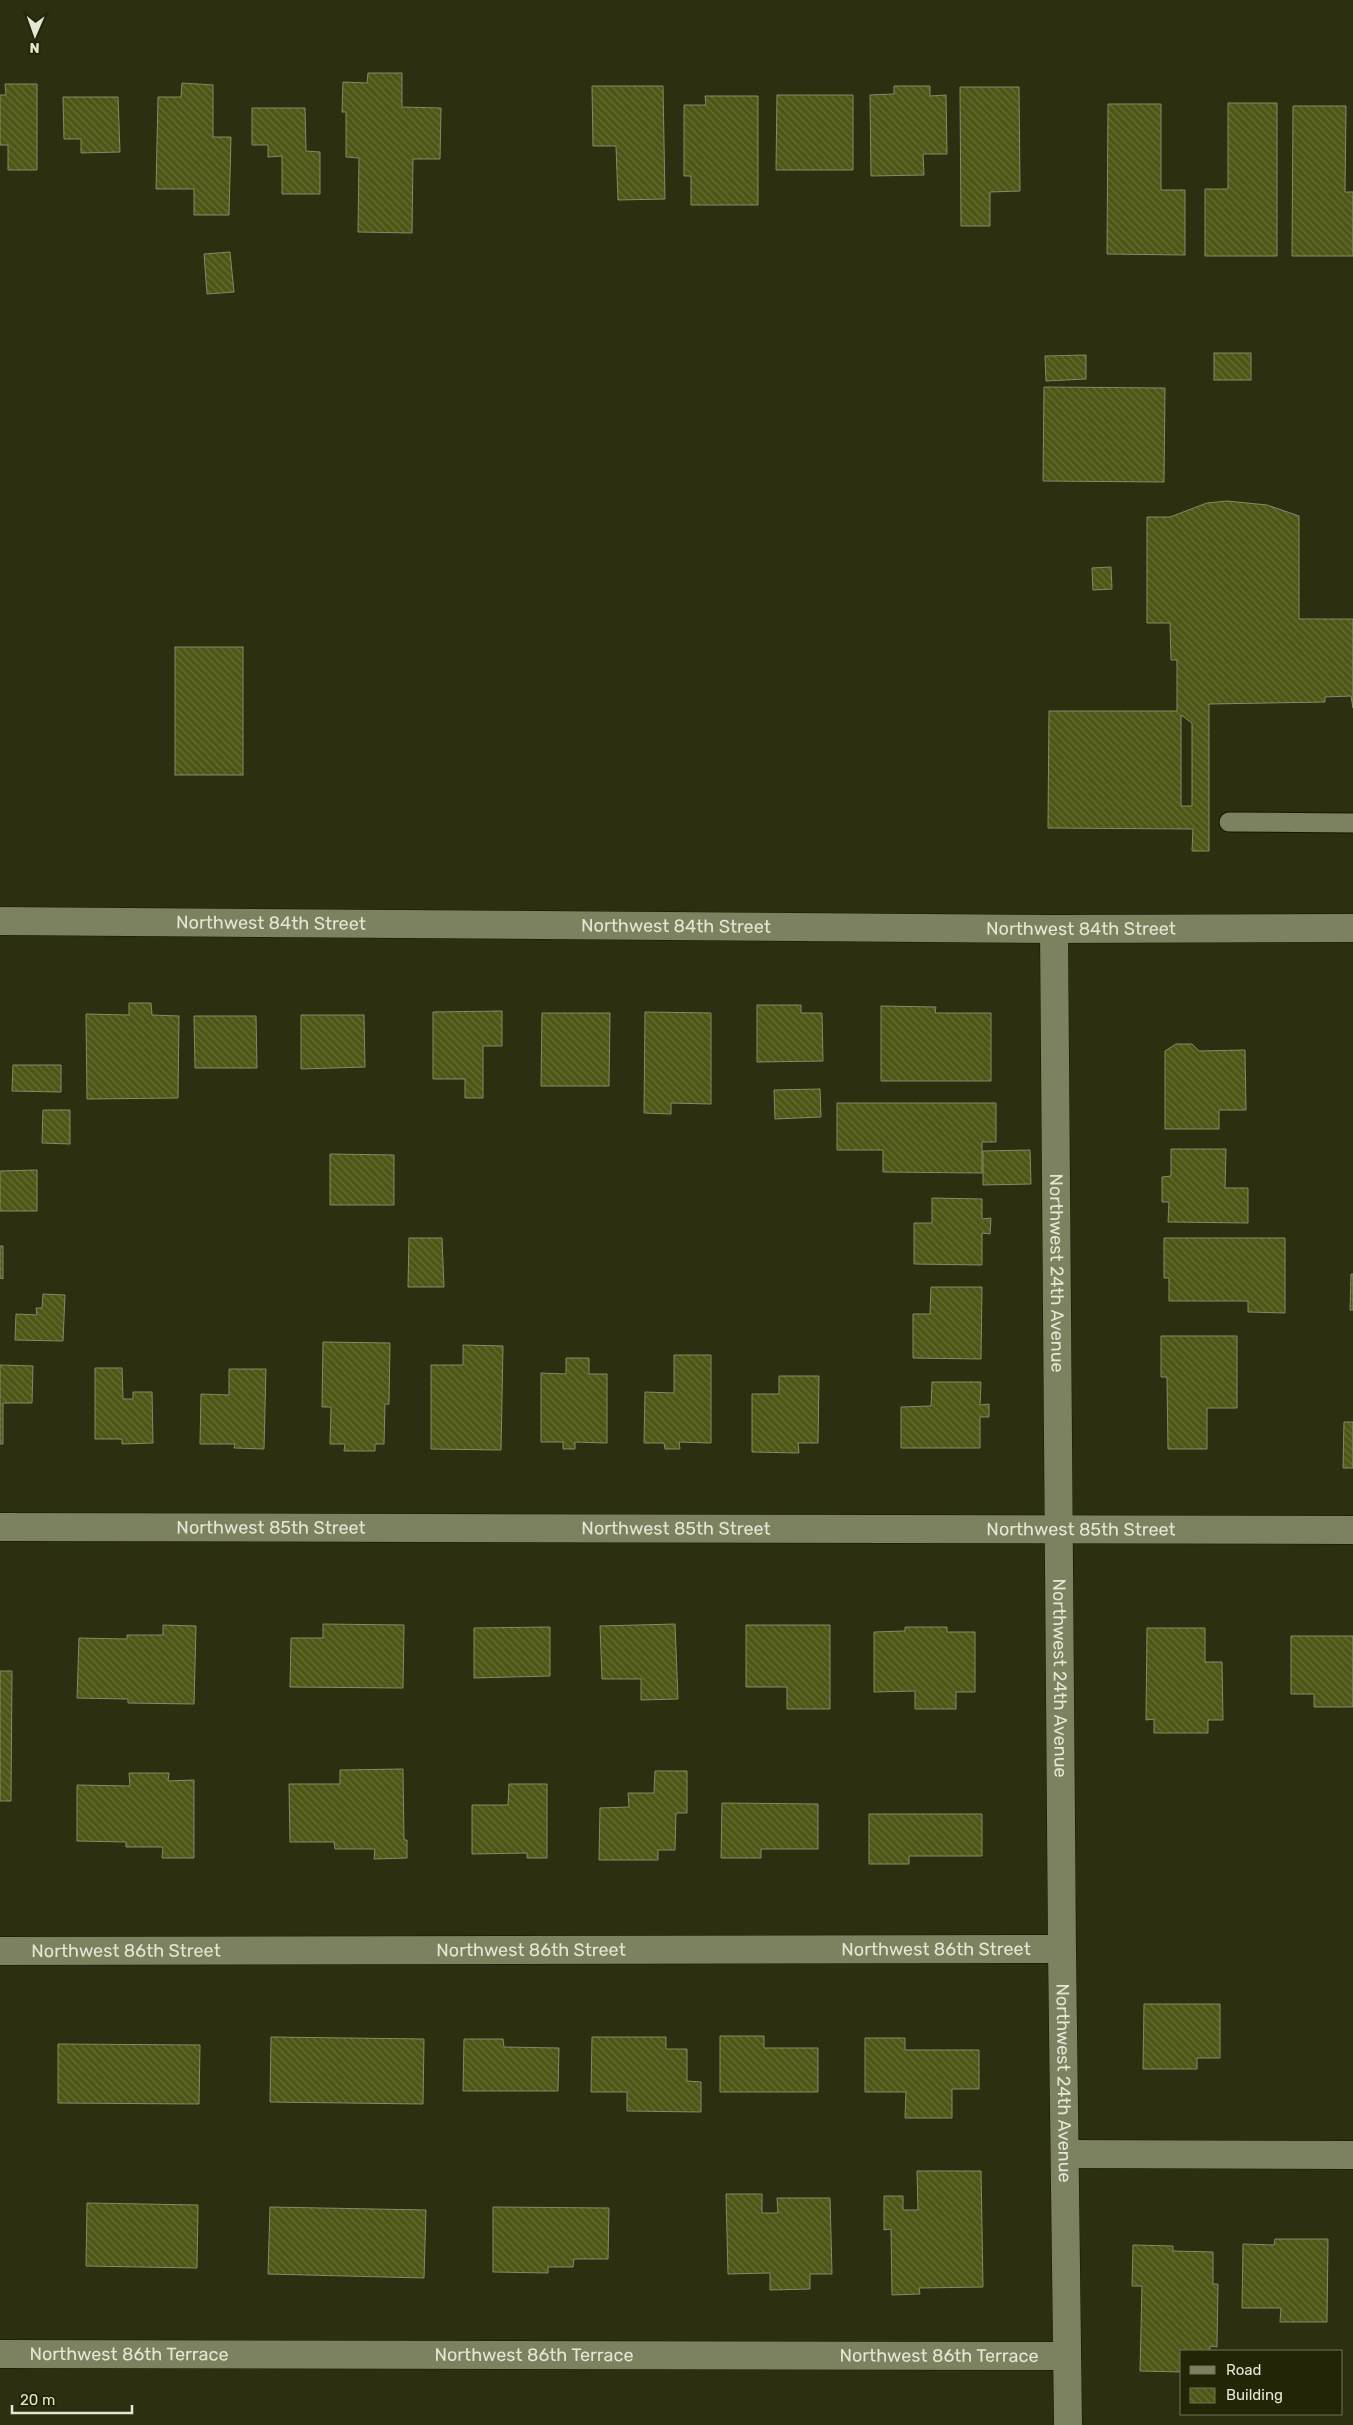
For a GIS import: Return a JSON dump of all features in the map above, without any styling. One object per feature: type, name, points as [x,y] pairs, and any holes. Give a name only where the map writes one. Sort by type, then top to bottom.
[{"type":"street","name":"Northwest 84th Street","points":[[0,921],[1054,929],[1353,928]]},
{"type":"street","name":"Northwest 24th Avenue","points":[[1054,929],[1062,1949],[1068,2425]]},
{"type":"street","name":"Northwest 85th Street","points":[[0,1527],[1353,1530]]},
{"type":"street","name":"Northwest 86th Street","points":[[0,1951],[1062,1949]]},
{"type":"street","points":[[1065,2154],[1353,2155]]},
{"type":"street","name":"Northwest 86th Terrace","points":[[0,2354],[1068,2356]]},
{"type":"lane","points":[[1229,822],[1353,823]]},
{"type":"building","points":[[368,73],[402,73],[402,107],[441,108],[440,159],[413,159],[412,233],[358,232],[359,158],[346,157],[346,112],[342,112],[343,82],[367,83]]},
{"type":"building","points":[[182,83],[213,85],[213,137],[231,137],[229,215],[194,215],[194,189],[156,189],[158,97],[181,97]]},
{"type":"building","points":[[5,84],[37,84],[37,170],[8,170],[8,145],[0,145],[0,95],[6,95]]},
{"type":"building","points":[[592,86],[663,86],[665,199],[618,200],[616,146],[593,146]]},
{"type":"building","points":[[894,86],[930,86],[930,96],[946,95],[947,154],[923,154],[924,175],[871,176],[870,95],[894,94]]},
{"type":"building","points":[[960,87],[1019,87],[1020,191],[990,192],[990,226],[961,226]]},
{"type":"building","points":[[777,95],[853,95],[853,170],[776,170]]},
{"type":"building","points":[[705,96],[758,96],[758,205],[691,205],[691,176],[684,176],[684,105],[706,105]]},
{"type":"building","points":[[63,97],[118,97],[120,152],[81,153],[81,139],[64,139]]},
{"type":"building","points":[[1228,103],[1277,103],[1277,256],[1205,256],[1205,189],[1228,189]]},
{"type":"building","points":[[1108,104],[1161,104],[1161,190],[1185,190],[1185,255],[1107,254]]},
{"type":"building","points":[[1293,106],[1346,106],[1345,192],[1353,192],[1353,256],[1292,256]]},
{"type":"building","points":[[252,108],[305,108],[306,151],[320,152],[320,194],[282,194],[282,156],[268,157],[268,145],[252,145]]},
{"type":"building","points":[[230,252],[234,292],[207,294],[204,254]]},
{"type":"building","points":[[1214,353],[1251,353],[1251,380],[1214,380]]},
{"type":"building","points":[[1086,355],[1086,379],[1046,381],[1045,356]]},
{"type":"building","points":[[1044,387],[1165,388],[1164,482],[1043,481]]},
{"type":"building","points":[[1227,501],[1267,505],[1299,516],[1299,619],[1353,619],[1353,708],[1351,696],[1325,697],[1325,702],[1209,704],[1209,851],[1192,851],[1193,829],[1048,828],[1049,711],[1177,711],[1177,660],[1171,660],[1170,623],[1147,623],[1147,517],[1170,517],[1207,503]],"holes":[[[1181,715],[1192,723],[1192,806],[1181,806]]]},
{"type":"building","points":[[1111,567],[1112,589],[1093,590],[1092,568]]},
{"type":"building","points":[[175,647],[243,647],[243,775],[175,775]]},
{"type":"building","points":[[129,1003],[151,1003],[152,1015],[179,1016],[178,1098],[87,1099],[86,1014],[129,1015]]},
{"type":"building","points":[[757,1005],[801,1005],[801,1013],[822,1013],[823,1061],[757,1062]]},
{"type":"building","points":[[881,1006],[936,1007],[935,1013],[991,1013],[991,1081],[881,1081]]},
{"type":"building","points":[[502,1011],[502,1046],[483,1046],[483,1098],[465,1098],[465,1079],[433,1079],[433,1012]]},
{"type":"building","points":[[645,1012],[711,1013],[711,1104],[671,1103],[671,1114],[644,1113]]},
{"type":"building","points":[[542,1013],[610,1013],[609,1086],[541,1086]]},
{"type":"building","points":[[301,1015],[364,1015],[365,1067],[301,1069]]},
{"type":"building","points":[[194,1016],[256,1016],[257,1068],[195,1068]]},
{"type":"building","points":[[1176,1044],[1192,1044],[1199,1051],[1245,1050],[1246,1110],[1219,1110],[1219,1129],[1165,1129],[1165,1051]]},
{"type":"building","points":[[13,1065],[61,1065],[61,1092],[12,1091]]},
{"type":"building","points":[[820,1089],[821,1117],[775,1119],[774,1090]]},
{"type":"building","points":[[837,1103],[996,1103],[996,1142],[982,1142],[982,1173],[883,1172],[883,1150],[837,1150]]},
{"type":"building","points":[[43,1110],[70,1110],[70,1144],[42,1143]]},
{"type":"building","points":[[1171,1149],[1226,1149],[1225,1188],[1248,1188],[1248,1223],[1168,1222],[1169,1202],[1162,1202],[1162,1177],[1171,1176]]},
{"type":"building","points":[[1030,1150],[1031,1184],[983,1185],[983,1151]]},
{"type":"building","points":[[330,1154],[394,1155],[394,1205],[330,1205]]},
{"type":"building","points":[[37,1170],[37,1211],[0,1211],[0,1171]]},
{"type":"building","points":[[932,1198],[982,1199],[982,1219],[991,1218],[990,1234],[982,1233],[982,1265],[914,1264],[914,1223],[932,1223]]},
{"type":"building","points":[[409,1238],[442,1238],[444,1287],[408,1287]]},
{"type":"building","points":[[1164,1238],[1285,1238],[1285,1313],[1248,1312],[1248,1301],[1169,1301],[1169,1278],[1164,1278]]},
{"type":"building","points":[[0,1246],[3,1246],[3,1279],[0,1278]]},
{"type":"building","points":[[1351,1274],[1353,1274],[1353,1310],[1350,1310]]},
{"type":"building","points":[[931,1287],[982,1287],[981,1359],[913,1358],[913,1314],[930,1314]]},
{"type":"building","points":[[43,1294],[65,1295],[63,1341],[15,1340],[16,1314],[37,1315],[36,1308],[42,1308]]},
{"type":"building","points":[[1161,1336],[1237,1336],[1237,1408],[1207,1408],[1207,1449],[1168,1449],[1167,1377],[1161,1377]]},
{"type":"building","points":[[323,1342],[390,1343],[389,1404],[385,1404],[384,1444],[375,1444],[375,1451],[344,1451],[345,1444],[330,1444],[331,1407],[322,1407]]},
{"type":"building","points":[[463,1345],[503,1346],[501,1450],[431,1449],[431,1365],[463,1365]]},
{"type":"building","points":[[674,1355],[711,1355],[711,1443],[679,1442],[680,1449],[665,1449],[664,1443],[644,1443],[645,1392],[674,1393]]},
{"type":"building","points":[[566,1358],[589,1358],[589,1374],[607,1374],[607,1443],[575,1442],[575,1449],[563,1449],[563,1442],[541,1442],[541,1373],[566,1374]]},
{"type":"building","points":[[0,1365],[33,1366],[32,1403],[3,1403],[3,1444],[0,1444]]},
{"type":"building","points":[[95,1368],[122,1368],[123,1399],[133,1399],[133,1392],[152,1392],[153,1443],[122,1444],[122,1439],[95,1439]]},
{"type":"building","points":[[229,1369],[266,1369],[264,1449],[234,1448],[235,1444],[200,1444],[201,1394],[229,1395]]},
{"type":"building","points":[[779,1376],[819,1376],[818,1443],[798,1443],[799,1453],[752,1452],[752,1394],[779,1394]]},
{"type":"building","points":[[932,1382],[981,1382],[980,1405],[989,1404],[989,1417],[980,1417],[980,1448],[901,1448],[901,1407],[931,1406]]},
{"type":"building","points":[[1344,1422],[1353,1422],[1353,1468],[1343,1468]]},
{"type":"building","points":[[323,1624],[404,1625],[403,1688],[290,1687],[291,1638],[323,1638]]},
{"type":"building","points":[[675,1624],[678,1699],[641,1700],[641,1679],[602,1679],[600,1626]]},
{"type":"building","points":[[163,1625],[196,1626],[194,1704],[128,1703],[128,1699],[77,1698],[79,1638],[127,1639],[127,1635],[163,1635]]},
{"type":"building","points":[[746,1625],[830,1625],[830,1709],[787,1709],[787,1687],[746,1687]]},
{"type":"building","points":[[550,1627],[550,1676],[474,1678],[474,1628]]},
{"type":"building","points":[[905,1627],[947,1627],[947,1632],[975,1632],[975,1692],[956,1692],[956,1709],[915,1709],[915,1691],[874,1692],[874,1632],[905,1631]]},
{"type":"building","points":[[1147,1628],[1205,1628],[1205,1662],[1222,1662],[1223,1720],[1208,1720],[1208,1733],[1154,1733],[1154,1719],[1146,1720]]},
{"type":"building","points":[[1291,1636],[1353,1636],[1353,1707],[1314,1707],[1314,1694],[1291,1694]]},
{"type":"building","points":[[0,1671],[12,1671],[11,1801],[0,1801]]},
{"type":"building","points":[[403,1769],[404,1840],[407,1840],[407,1858],[374,1859],[375,1849],[335,1849],[334,1842],[290,1842],[289,1784],[340,1784],[340,1770]]},
{"type":"building","points":[[655,1771],[687,1771],[687,1813],[676,1813],[675,1850],[658,1850],[658,1860],[599,1860],[600,1808],[629,1807],[628,1793],[654,1793]]},
{"type":"building","points":[[129,1773],[169,1773],[168,1781],[194,1780],[194,1858],[162,1858],[163,1847],[126,1847],[126,1842],[77,1841],[77,1785],[130,1786]]},
{"type":"building","points":[[509,1784],[547,1784],[547,1858],[527,1858],[527,1853],[472,1854],[472,1805],[508,1805]]},
{"type":"building","points":[[722,1803],[818,1804],[818,1849],[761,1849],[761,1858],[721,1858]]},
{"type":"building","points":[[869,1814],[982,1814],[982,1856],[909,1856],[909,1864],[869,1864]]},
{"type":"building","points":[[1144,2004],[1220,2004],[1220,2058],[1197,2058],[1197,2069],[1143,2069]]},
{"type":"building","points":[[720,2036],[764,2036],[764,2048],[818,2048],[818,2092],[720,2092]]},
{"type":"building","points":[[271,2037],[424,2039],[423,2104],[270,2102]]},
{"type":"building","points":[[592,2037],[666,2037],[666,2049],[687,2049],[687,2081],[701,2082],[701,2112],[627,2111],[627,2092],[591,2092]]},
{"type":"building","points":[[865,2038],[905,2038],[905,2050],[979,2050],[979,2089],[952,2089],[952,2118],[905,2118],[906,2092],[865,2092]]},
{"type":"building","points":[[464,2039],[503,2039],[504,2047],[559,2048],[558,2091],[463,2091]]},
{"type":"building","points":[[58,2044],[200,2045],[199,2104],[58,2103]]},
{"type":"building","points":[[917,2171],[981,2171],[983,2287],[919,2288],[920,2294],[892,2295],[891,2229],[884,2230],[884,2196],[903,2196],[903,2210],[918,2210]]},
{"type":"building","points":[[726,2194],[762,2194],[762,2213],[778,2213],[777,2198],[830,2198],[832,2274],[810,2274],[810,2289],[770,2290],[770,2273],[728,2274]]},
{"type":"building","points":[[87,2203],[198,2205],[197,2268],[86,2266]]},
{"type":"building","points":[[270,2207],[426,2210],[424,2278],[268,2274]]},
{"type":"building","points":[[493,2207],[609,2208],[608,2259],[574,2259],[573,2267],[548,2267],[548,2273],[493,2272]]},
{"type":"building","points":[[1275,2239],[1328,2239],[1327,2322],[1280,2322],[1281,2308],[1242,2308],[1243,2244],[1274,2245]]},
{"type":"building","points":[[1133,2245],[1173,2246],[1173,2251],[1213,2252],[1213,2284],[1218,2284],[1217,2347],[1210,2346],[1210,2350],[1180,2350],[1180,2372],[1140,2371],[1142,2286],[1132,2286]]}]
